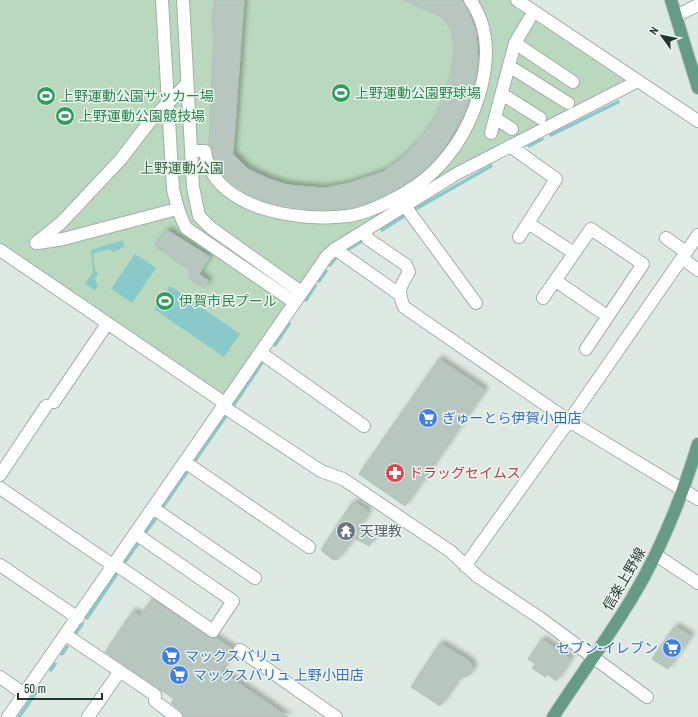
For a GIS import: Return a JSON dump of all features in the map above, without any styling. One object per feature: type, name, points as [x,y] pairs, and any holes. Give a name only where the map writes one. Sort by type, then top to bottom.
[{"type":"main road","points":[[671,0],[698,88]]},
{"type":"main road","name":"信楽上野線","points":[[553,717],[632,598],[656,555],[684,489],[698,444]]},
{"type":"street","points":[[162,0],[174,189],[177,209],[186,228],[294,302]]},
{"type":"street","points":[[183,0],[192,187],[199,216],[205,224],[301,292]]},
{"type":"street","points":[[191,150],[205,151],[206,159],[219,182],[240,199],[260,208],[304,216],[348,216],[383,205],[433,172],[465,131],[473,114],[483,77],[485,52],[483,22],[479,12],[470,0]]},
{"type":"street","points":[[517,0],[698,121]]},
{"type":"street","points":[[676,16],[698,5]]},
{"type":"street","points":[[491,133],[515,43],[534,11]]},
{"type":"street","points":[[515,43],[573,82]]},
{"type":"street","points":[[509,66],[568,103]]},
{"type":"street","points":[[8,717],[78,618],[327,256],[335,249],[458,173],[638,82]]},
{"type":"street","points":[[177,209],[63,239],[36,243],[61,223],[121,159],[151,120],[187,84]]},
{"type":"street","points":[[502,94],[540,118]]},
{"type":"street","points":[[495,118],[512,129]]},
{"type":"street","points":[[510,146],[556,179],[519,237]]},
{"type":"street","points":[[174,189],[192,187]]},
{"type":"street","points":[[405,206],[476,303]]},
{"type":"street","points":[[528,222],[574,252]]},
{"type":"street","points":[[543,298],[591,229],[643,264],[586,349]]},
{"type":"street","points":[[364,231],[368,239],[406,265],[409,272],[400,288],[399,294],[404,307],[569,421],[684,489],[698,499]]},
{"type":"street","points":[[465,566],[569,421],[698,235]]},
{"type":"street","points":[[666,238],[698,270]]},
{"type":"street","points":[[335,249],[399,294]]},
{"type":"street","points":[[0,250],[321,471],[343,479],[450,552],[465,566],[544,620],[647,697]]},
{"type":"street","points":[[556,281],[607,316]]},
{"type":"street","points":[[0,475],[107,324]]},
{"type":"street","points":[[261,353],[364,426]]},
{"type":"street","points":[[185,462],[309,547]]},
{"type":"street","points":[[0,488],[213,631],[233,602],[136,534]]},
{"type":"street","points":[[153,508],[255,578]]},
{"type":"street","points":[[656,555],[698,583]]},
{"type":"street","points":[[0,565],[78,618]]},
{"type":"street","points":[[66,635],[155,695],[155,701],[176,717]]},
{"type":"street","points":[[240,650],[336,717]]},
{"type":"street","points":[[88,717],[118,674],[124,674]]},
{"type":"street","points":[[0,677],[24,694]]},
{"type":"green space","name":"上野運動公園","points":[[0,0],[514,0],[636,81],[334,248],[224,396],[0,247]]},
{"type":"water","points":[[123,240],[124,247],[112,252],[110,249],[94,253],[95,271],[98,273],[95,279],[98,286],[95,290],[85,284],[93,272],[91,250]]},
{"type":"water","points":[[135,254],[156,268],[132,303],[111,289]]},
{"type":"water","points":[[170,286],[240,334],[224,357],[154,309]]},
{"type":"building","points":[[215,0],[244,0],[233,154],[248,169],[269,179],[288,185],[324,188],[346,184],[383,172],[402,158],[418,142],[431,124],[442,104],[453,65],[454,43],[451,30],[442,17],[403,0],[463,1],[476,31],[478,61],[475,82],[463,117],[444,148],[428,167],[401,187],[366,203],[347,209],[307,209],[264,201],[244,192],[229,181],[218,167],[209,145],[214,38],[212,20]]},
{"type":"building","points":[[167,230],[210,257],[199,274],[209,281],[204,288],[188,278],[192,272],[155,246]]},
{"type":"building","points":[[439,359],[485,390],[405,506],[359,474]]},
{"type":"building","name":"天理教","points":[[352,503],[356,503],[367,510],[368,514],[357,530],[373,540],[369,546],[354,538],[338,559],[333,560],[321,550]]},
{"type":"building","name":"マックスバリュ 上野小田店","points":[[152,599],[209,637],[216,638],[233,649],[233,652],[221,671],[288,717],[184,717],[181,711],[171,703],[174,699],[105,652],[133,611],[140,616]]},
{"type":"building","name":"セブン-イレブン","points":[[675,626],[691,636],[668,669],[652,659]]},
{"type":"building","points":[[542,639],[571,659],[556,681],[547,674],[545,677],[532,668],[536,664],[528,659]]},
{"type":"building","points":[[440,643],[468,660],[472,664],[473,669],[466,677],[460,677],[440,706],[411,687]]},
{"type":"waterway","points":[[551,135],[618,102]]},
{"type":"waterway","points":[[529,146],[542,139]]},
{"type":"waterway","points":[[412,211],[491,166]]},
{"type":"waterway","points":[[382,230],[407,214]]},
{"type":"waterway","points":[[344,252],[365,239]]},
{"type":"waterway","points":[[330,265],[337,256]]},
{"type":"waterway","points":[[319,281],[326,271]]},
{"type":"waterway","points":[[306,300],[315,286]]},
{"type":"waterway","points":[[275,345],[289,324]]},
{"type":"waterway","points":[[233,406],[263,361]]},
{"type":"waterway","points":[[194,462],[228,413]]},
{"type":"waterway","points":[[162,508],[187,472]]},
{"type":"waterway","points":[[143,536],[156,518]]},
{"type":"waterway","points":[[122,566],[139,542]]},
{"type":"waterway","points":[[87,618],[118,572]]},
{"type":"waterway","points":[[74,636],[82,624]]},
{"type":"waterway","points":[[62,654],[67,647]]},
{"type":"waterway","points":[[51,670],[55,664]]},
{"type":"waterway","points":[[19,717],[40,687]]},
{"type":"place","name":"上野運動公園野球場","points":[[341,93]]},
{"type":"place","name":"上野運動公園サッカー場","points":[[46,96]]},
{"type":"place","name":"上野運動公園競技場","points":[[65,116]]},
{"type":"place","name":"伊賀市民プール","points":[[165,301]]},
{"type":"place","name":"ぎゅーとら伊賀小田店","points":[[428,418]]},
{"type":"place","name":"ドラッグセイムス","points":[[395,473]]},
{"type":"place","name":"天理教","points":[[346,531]]},
{"type":"place","name":"セブン-イレブン","points":[[672,648]]},
{"type":"place","name":"マックスバリュ","points":[[171,656]]},
{"type":"place","name":"マックスバリュ 上野小田店","points":[[179,675]]}]
